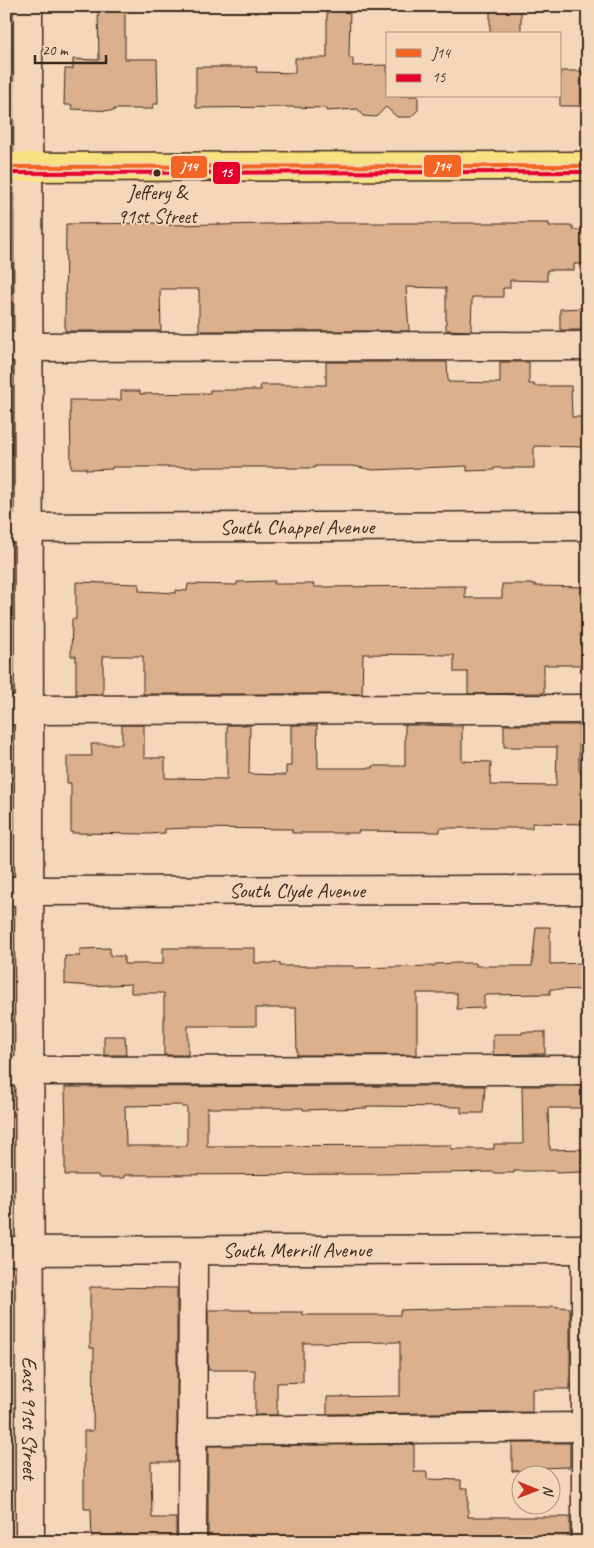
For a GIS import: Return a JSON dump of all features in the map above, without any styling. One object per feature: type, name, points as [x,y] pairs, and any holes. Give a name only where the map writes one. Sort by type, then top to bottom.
[{"type":"main road","points":[[17,167],[588,166]]},
{"type":"street","name":"East 91st Street","points":[[28,6],[17,167],[18,1431],[30,1542]]},
{"type":"street","points":[[17,347],[588,346]]},
{"type":"street","name":"South Chappel Avenue","points":[[18,528],[588,526]]},
{"type":"street","points":[[18,710],[588,709]]},
{"type":"street","name":"South Clyde Avenue","points":[[18,891],[588,890]]},
{"type":"street","points":[[18,1071],[588,1070]]},
{"type":"street","points":[[586,1542],[587,1249]]},
{"type":"street","name":"South Merrill Avenue","points":[[18,1251],[587,1249]]},
{"type":"street","points":[[192,1542],[193,1250]]},
{"type":"street","points":[[192,1431],[586,1427]]},
{"type":"building","points":[[98,6],[125,6],[125,59],[157,59],[158,104],[153,104],[152,109],[114,109],[114,111],[72,109],[72,105],[64,105],[65,69],[73,69],[73,59],[99,60]]},
{"type":"building","points":[[327,6],[350,6],[349,58],[353,58],[353,66],[386,65],[386,98],[418,98],[418,110],[411,117],[397,117],[386,107],[376,117],[363,116],[358,109],[326,111],[326,108],[288,107],[196,108],[196,67],[257,67],[256,72],[295,73],[295,58],[327,58]]},
{"type":"building","points":[[490,6],[521,6],[521,32],[490,32]]},
{"type":"building","points":[[562,71],[582,71],[582,106],[560,106],[560,98],[562,98]]},
{"type":"building","points":[[168,223],[168,225],[220,225],[549,223],[549,226],[573,226],[573,230],[588,231],[588,260],[587,264],[574,264],[574,270],[547,270],[547,281],[510,280],[510,288],[503,288],[503,297],[472,297],[471,331],[446,330],[446,288],[406,287],[409,331],[199,331],[199,289],[160,289],[161,331],[65,331],[66,224]]},
{"type":"building","points":[[585,308],[585,330],[560,330],[560,309]]},
{"type":"building","points":[[326,362],[447,362],[448,382],[500,383],[500,362],[529,362],[529,384],[534,384],[534,386],[571,386],[572,417],[588,417],[588,447],[534,446],[534,468],[494,468],[494,470],[467,471],[467,466],[373,470],[353,466],[315,466],[315,468],[112,467],[112,469],[86,470],[86,468],[71,468],[70,400],[121,400],[121,391],[140,391],[140,394],[210,393],[210,390],[261,390],[260,385],[326,385]]},
{"type":"building","points":[[275,581],[274,584],[314,584],[314,587],[465,586],[465,598],[502,598],[502,584],[586,587],[588,589],[588,656],[583,656],[582,665],[544,665],[544,693],[468,694],[468,672],[454,672],[454,655],[363,654],[362,694],[143,694],[143,656],[103,656],[103,694],[76,694],[76,656],[71,656],[72,619],[76,619],[76,582],[139,584],[139,591],[176,593],[176,590],[187,591],[188,584],[237,585],[237,582]]},
{"type":"building","points":[[122,725],[144,725],[144,758],[165,758],[165,778],[227,779],[227,725],[250,725],[249,774],[286,775],[286,766],[291,766],[291,725],[317,725],[318,768],[373,768],[373,766],[405,766],[405,725],[420,725],[462,726],[462,761],[491,762],[490,785],[556,786],[557,747],[504,747],[504,725],[579,725],[579,771],[581,771],[581,775],[588,775],[588,824],[532,823],[532,828],[440,828],[440,832],[358,831],[358,833],[292,833],[292,829],[188,828],[165,829],[165,833],[149,834],[71,833],[71,783],[67,783],[67,756],[92,756],[91,744],[122,744]]},
{"type":"building","points":[[536,927],[550,927],[550,964],[588,963],[588,990],[550,989],[550,994],[484,995],[484,1008],[457,1009],[457,993],[417,993],[417,1055],[297,1055],[296,1008],[256,1008],[256,1026],[188,1026],[188,1055],[164,1055],[164,993],[131,993],[131,984],[90,986],[65,984],[65,956],[80,956],[80,949],[110,948],[110,956],[124,956],[124,964],[163,964],[163,948],[255,948],[255,963],[280,963],[280,966],[354,966],[354,968],[476,963],[476,966],[532,966]]},
{"type":"building","points":[[522,1032],[545,1032],[545,1054],[493,1055],[493,1034],[522,1034]]},
{"type":"building","points":[[104,1036],[125,1036],[126,1055],[104,1055]]},
{"type":"building","points":[[485,1086],[483,1113],[461,1113],[461,1107],[367,1106],[367,1108],[303,1110],[303,1108],[207,1108],[207,1146],[451,1145],[451,1149],[494,1149],[494,1144],[523,1144],[522,1086],[581,1086],[581,1108],[548,1108],[550,1150],[583,1149],[583,1172],[124,1175],[124,1178],[99,1178],[98,1175],[65,1175],[65,1087]],"holes":[[[182,1105],[182,1107],[187,1107],[187,1146],[126,1146],[125,1106]]]},
{"type":"building","points":[[90,1287],[177,1288],[177,1462],[151,1462],[152,1518],[176,1518],[176,1542],[92,1542],[91,1509],[84,1509],[84,1431],[93,1431],[94,1348],[90,1348]]},
{"type":"building","points":[[550,1306],[570,1308],[570,1389],[532,1389],[532,1412],[327,1414],[327,1397],[400,1396],[400,1342],[303,1343],[303,1382],[277,1383],[277,1415],[255,1415],[255,1370],[208,1370],[208,1310],[303,1312],[303,1315],[400,1315],[400,1310],[550,1308]]},
{"type":"building","points":[[512,1443],[570,1443],[570,1467],[512,1466]]},
{"type":"building","points":[[414,1444],[414,1472],[427,1472],[427,1479],[461,1480],[461,1488],[468,1488],[468,1517],[570,1517],[570,1542],[208,1542],[208,1446]]},
{"type":"transit line","name":"J14","points":[[6,167],[588,166]]},
{"type":"transit line","name":"15","points":[[6,173],[588,172]]},
{"type":"place","name":"Jeffery & 91st Street","points":[[157,173]]}]
